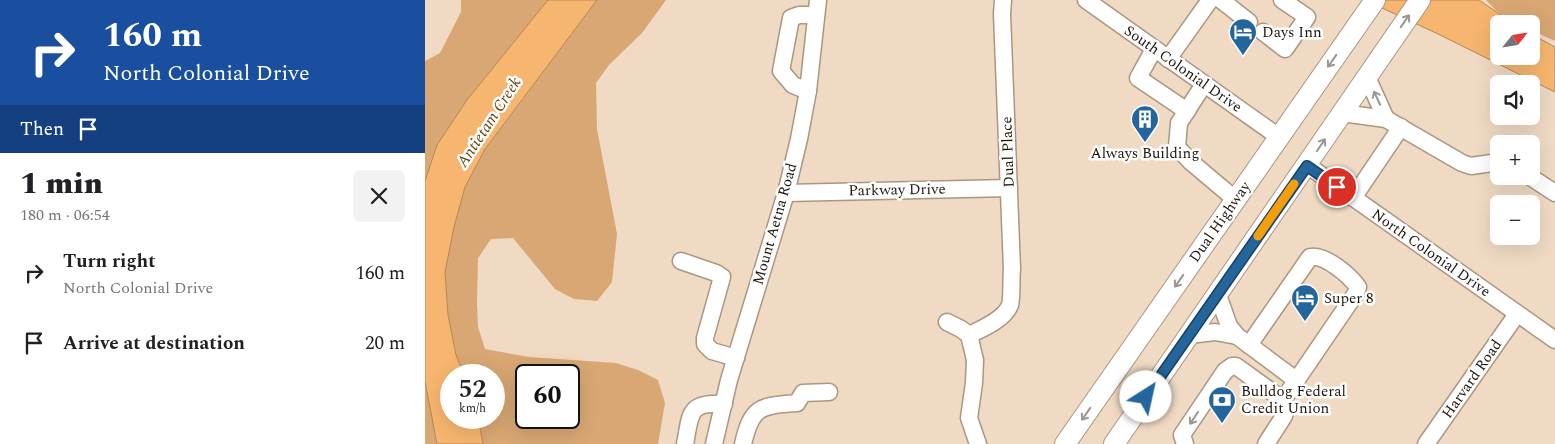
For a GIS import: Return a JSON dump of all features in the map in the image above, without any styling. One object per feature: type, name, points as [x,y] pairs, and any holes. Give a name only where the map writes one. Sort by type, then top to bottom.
[{"type":"main road","name":"Dual Highway","points":[[1065,444],[1375,0]]},
{"type":"main road","points":[[1114,444],[1420,0]]},
{"type":"street","name":"Dual Place","points":[[969,335],[991,325],[1011,305],[1012,269],[1003,0]]},
{"type":"street","name":"South Colonial Drive","points":[[1086,0],[1279,138]]},
{"type":"street","points":[[1168,59],[1210,0]]},
{"type":"street","points":[[1221,0],[1249,22]]},
{"type":"street","points":[[1263,32],[1285,49],[1307,17],[1282,0]]},
{"type":"street","points":[[808,91],[793,85],[781,71],[791,18],[817,7]]},
{"type":"street","name":"Mount Aetna Road","points":[[714,444],[736,358],[786,193],[808,91],[817,7]]},
{"type":"street","points":[[1154,49],[1138,78],[1187,111]]},
{"type":"street","points":[[1367,77],[1386,119]]},
{"type":"street","points":[[1204,84],[1179,123],[1177,147],[1191,162],[1235,200]]},
{"type":"street","points":[[1342,113],[1386,119],[1462,163],[1471,166],[1490,163]]},
{"type":"street","points":[[1353,198],[1401,127]]},
{"type":"street","name":"North Colonial Drive","points":[[1307,166],[1555,340]]},
{"type":"street","points":[[1540,184],[1555,194]]},
{"type":"street","name":"Parkway Drive","points":[[786,193],[1009,188]]},
{"type":"street","points":[[1243,340],[1310,257],[1317,256],[1323,258],[1345,274],[1357,287],[1357,293],[1283,400]]},
{"type":"street","points":[[681,261],[716,272],[723,278],[705,338],[705,344],[712,350],[736,358]]},
{"type":"street","points":[[1217,295],[1229,326],[1243,340],[1296,380]]},
{"type":"street","name":"Harvard Road","points":[[1426,444],[1517,314]]},
{"type":"street","points":[[947,322],[969,335],[975,360],[969,418],[978,444]]},
{"type":"street","points":[[1189,335],[1215,332],[1243,340]]},
{"type":"street","points":[[1185,444],[1182,435],[1225,371],[1232,366],[1236,366],[1283,400],[1286,409],[1284,416],[1266,444]]},
{"type":"street","points":[[743,444],[747,428],[758,410],[768,406],[797,402],[803,393],[829,392]]},
{"type":"street","points":[[685,444],[691,413],[696,408],[710,403],[723,404]]},
{"type":"shaded area","points":[[461,0],[548,0],[467,100],[437,145],[425,181],[425,61],[440,53],[461,12]]},
{"type":"shaded area","points":[[597,0],[666,0],[642,33],[609,65],[596,83],[597,129],[617,234],[612,282],[597,301],[574,299],[555,289],[513,238],[491,239],[478,258],[477,304],[478,327],[485,349],[529,357],[616,363],[638,370],[658,380],[665,403],[658,444],[483,444],[480,429],[505,429],[505,364],[460,364],[456,355],[448,315],[445,272],[454,227],[465,187],[485,149]]},
{"type":"shaded area","points":[[1486,0],[1555,0],[1555,41],[1540,34],[1540,15],[1502,15]]},
{"type":"shaded area","points":[[425,381],[437,444],[425,444]]},
{"type":"water","name":"Antietam Creek","points":[[548,0],[597,0],[485,149],[465,187],[454,227],[445,272],[448,315],[460,364],[440,364],[440,429],[480,429],[483,444],[437,444],[425,381],[425,181],[437,145],[467,100]]},
{"type":"water","points":[[1365,0],[1479,0],[1501,15],[1490,15],[1490,60]]},
{"type":"water","points":[[1540,39],[1555,47],[1555,92],[1540,85],[1540,75],[1521,75],[1501,65],[1540,65]]},
{"type":"slow traffic","points":[[1258,236],[1294,184]]},
{"type":"place","name":"Days Inn","points":[[1243,56]]},
{"type":"place","name":"Always Building","points":[[1145,143]]},
{"type":"place","name":"Super 8","points":[[1305,322]]},
{"type":"place","name":"Bulldog Federal Credit Union","points":[[1222,424]]},
{"type":"route","points":[[1146,397],[1307,166],[1337,187]]}]
